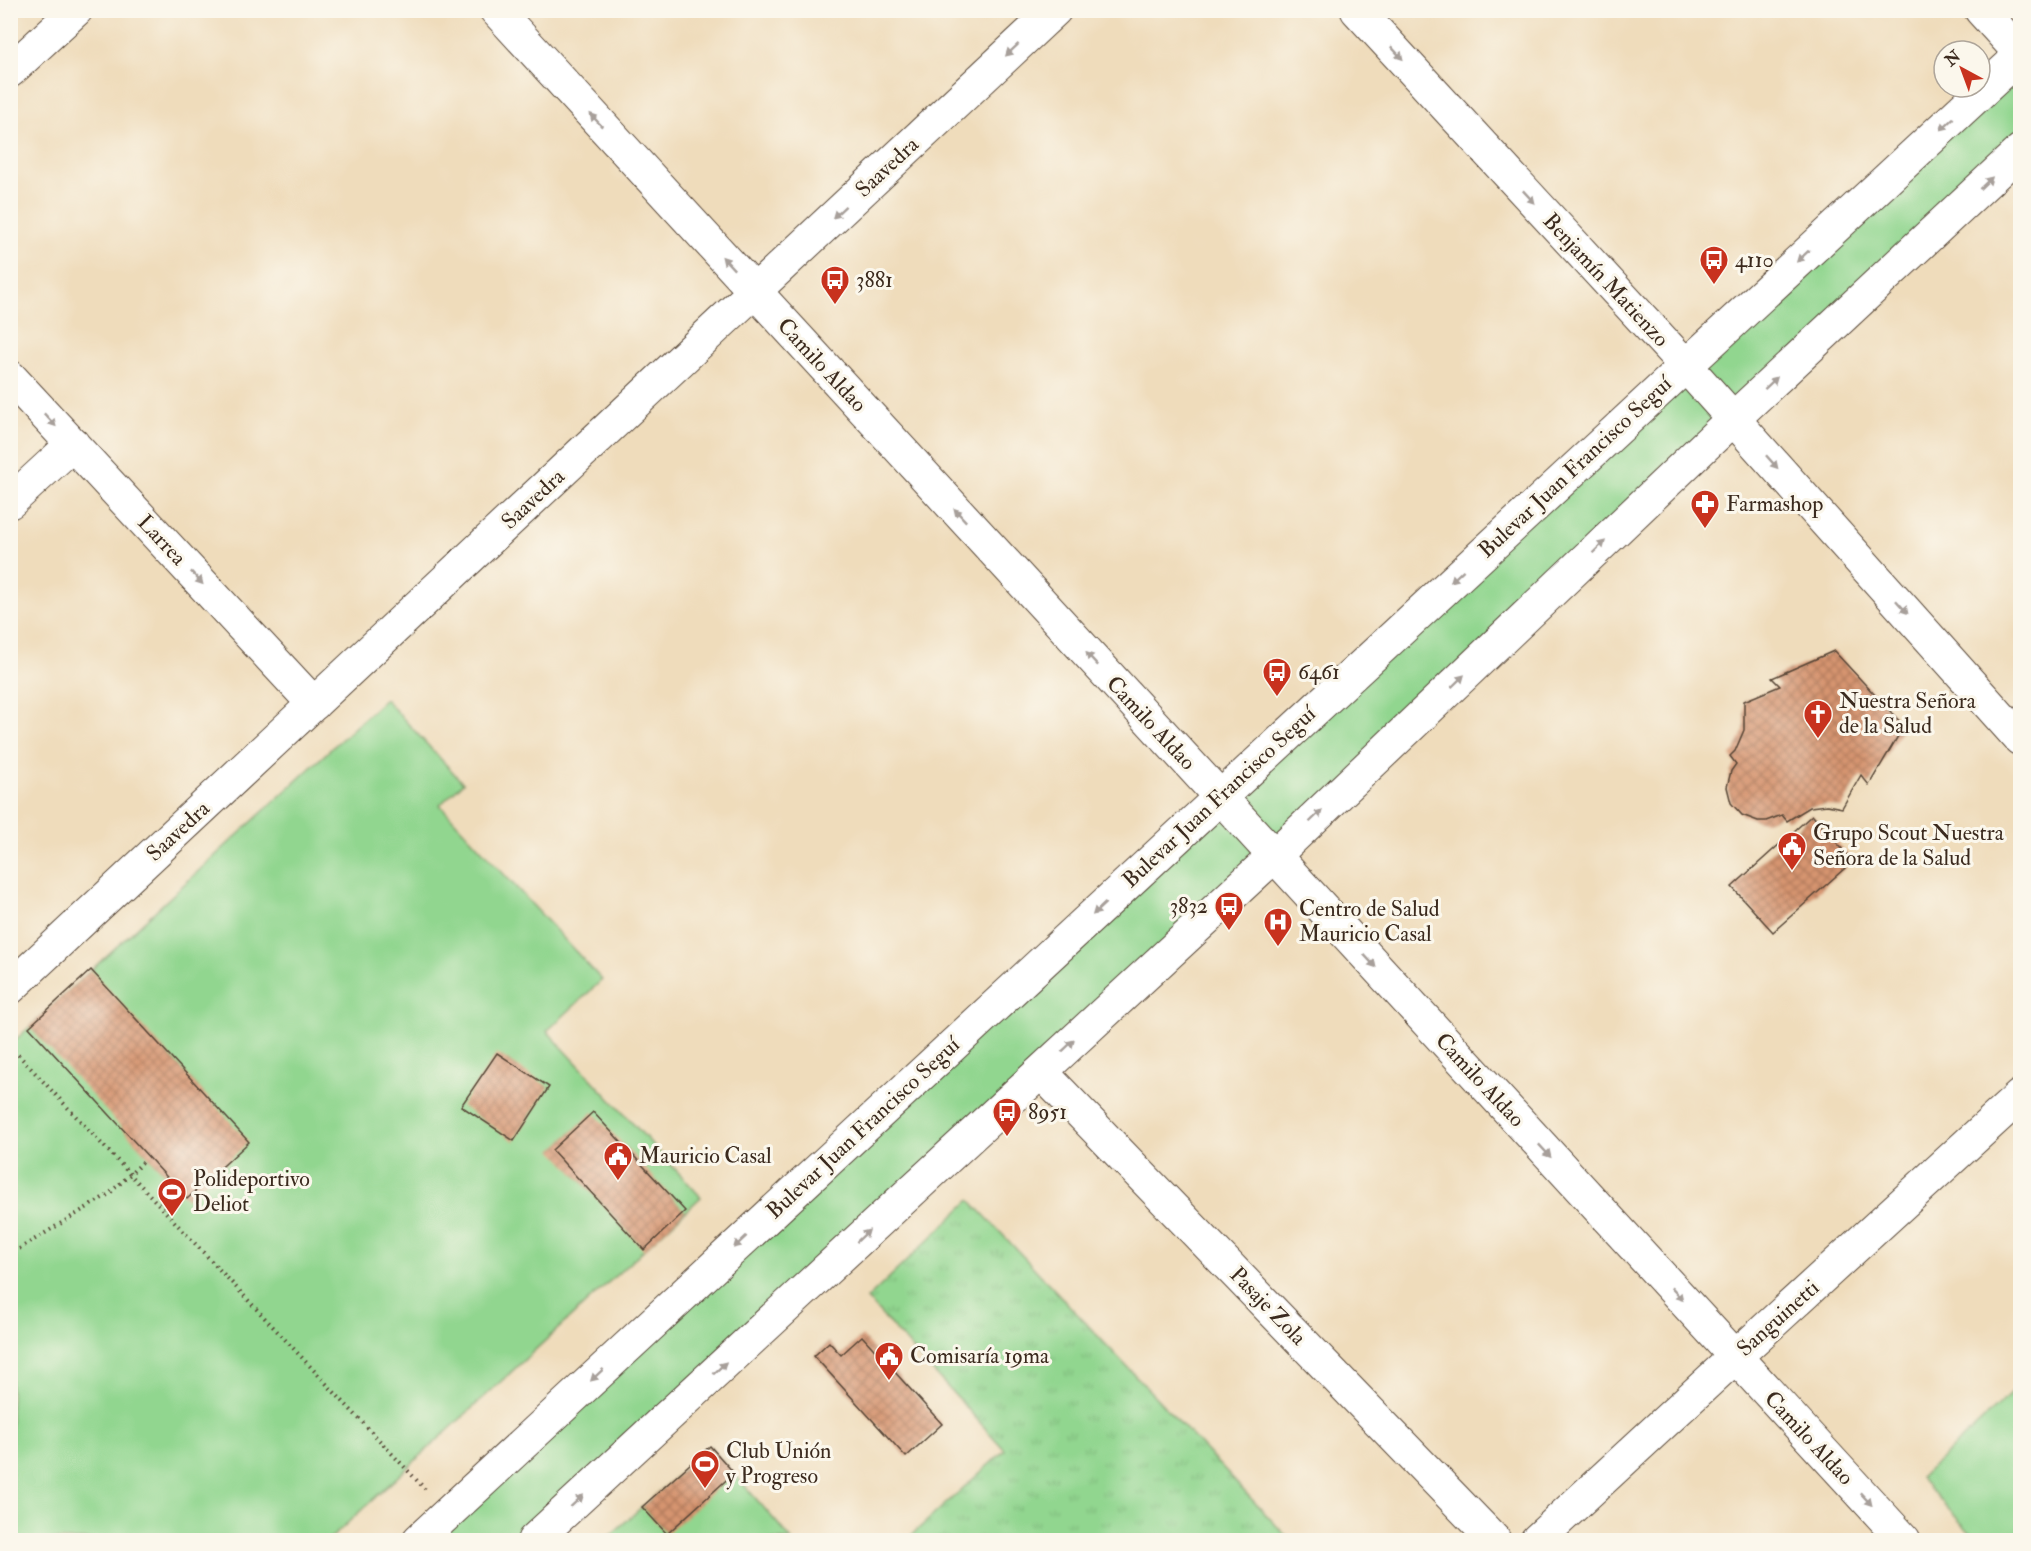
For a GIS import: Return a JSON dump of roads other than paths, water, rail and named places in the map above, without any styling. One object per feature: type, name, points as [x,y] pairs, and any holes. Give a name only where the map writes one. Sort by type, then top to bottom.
[{"type":"street","points":[[10,71],[76,10]]},
{"type":"street","name":"Camilo Aldao","points":[[496,10],[1904,1540]]},
{"type":"street","name":"Saavedra","points":[[10,988],[1055,10]]},
{"type":"street","name":"Benjamín Matienzo","points":[[1357,10],[1685,365],[2020,739]]},
{"type":"street","points":[[1981,10],[2020,55]]},
{"type":"street","name":"Bulevar Juan Francisco Seguí","points":[[419,1540],[2020,55]]},
{"type":"street","points":[[534,1540],[1274,856],[1733,419],[2020,151]]},
{"type":"street","name":"Larrea","points":[[10,377],[314,704]]},
{"type":"street","points":[[10,502],[73,444]]},
{"type":"street","name":"Pasaje Zola","points":[[1041,1072],[1494,1540]]},
{"type":"street","name":"Sanguinetti","points":[[1537,1540],[2020,1096]]},
{"type":"place","name":"4110","points":[[1714,286]]},
{"type":"place","name":"3881","points":[[835,306]]},
{"type":"place","name":"Farmashop","points":[[1705,530]]},
{"type":"place","name":"6461","points":[[1277,698]]},
{"type":"place","name":"Nuestra Señora de la Salud","points":[[1818,740]]},
{"type":"place","name":"Grupo Scout Nuestra Señora de la Salud","points":[[1792,872]]},
{"type":"place","name":"3832","points":[[1229,932]]},
{"type":"place","name":"Centro de Salud Mauricio Casal","points":[[1278,948]]},
{"type":"place","name":"8951","points":[[1007,1138]]},
{"type":"place","name":"Mauricio Casal","points":[[618,1182]]},
{"type":"place","name":"Polideportivo Deliot","points":[[172,1218]]},
{"type":"place","name":"Comisaría 19ma","points":[[889,1382]]},
{"type":"place","name":"Club Unión y Progreso","points":[[705,1490]]}]
